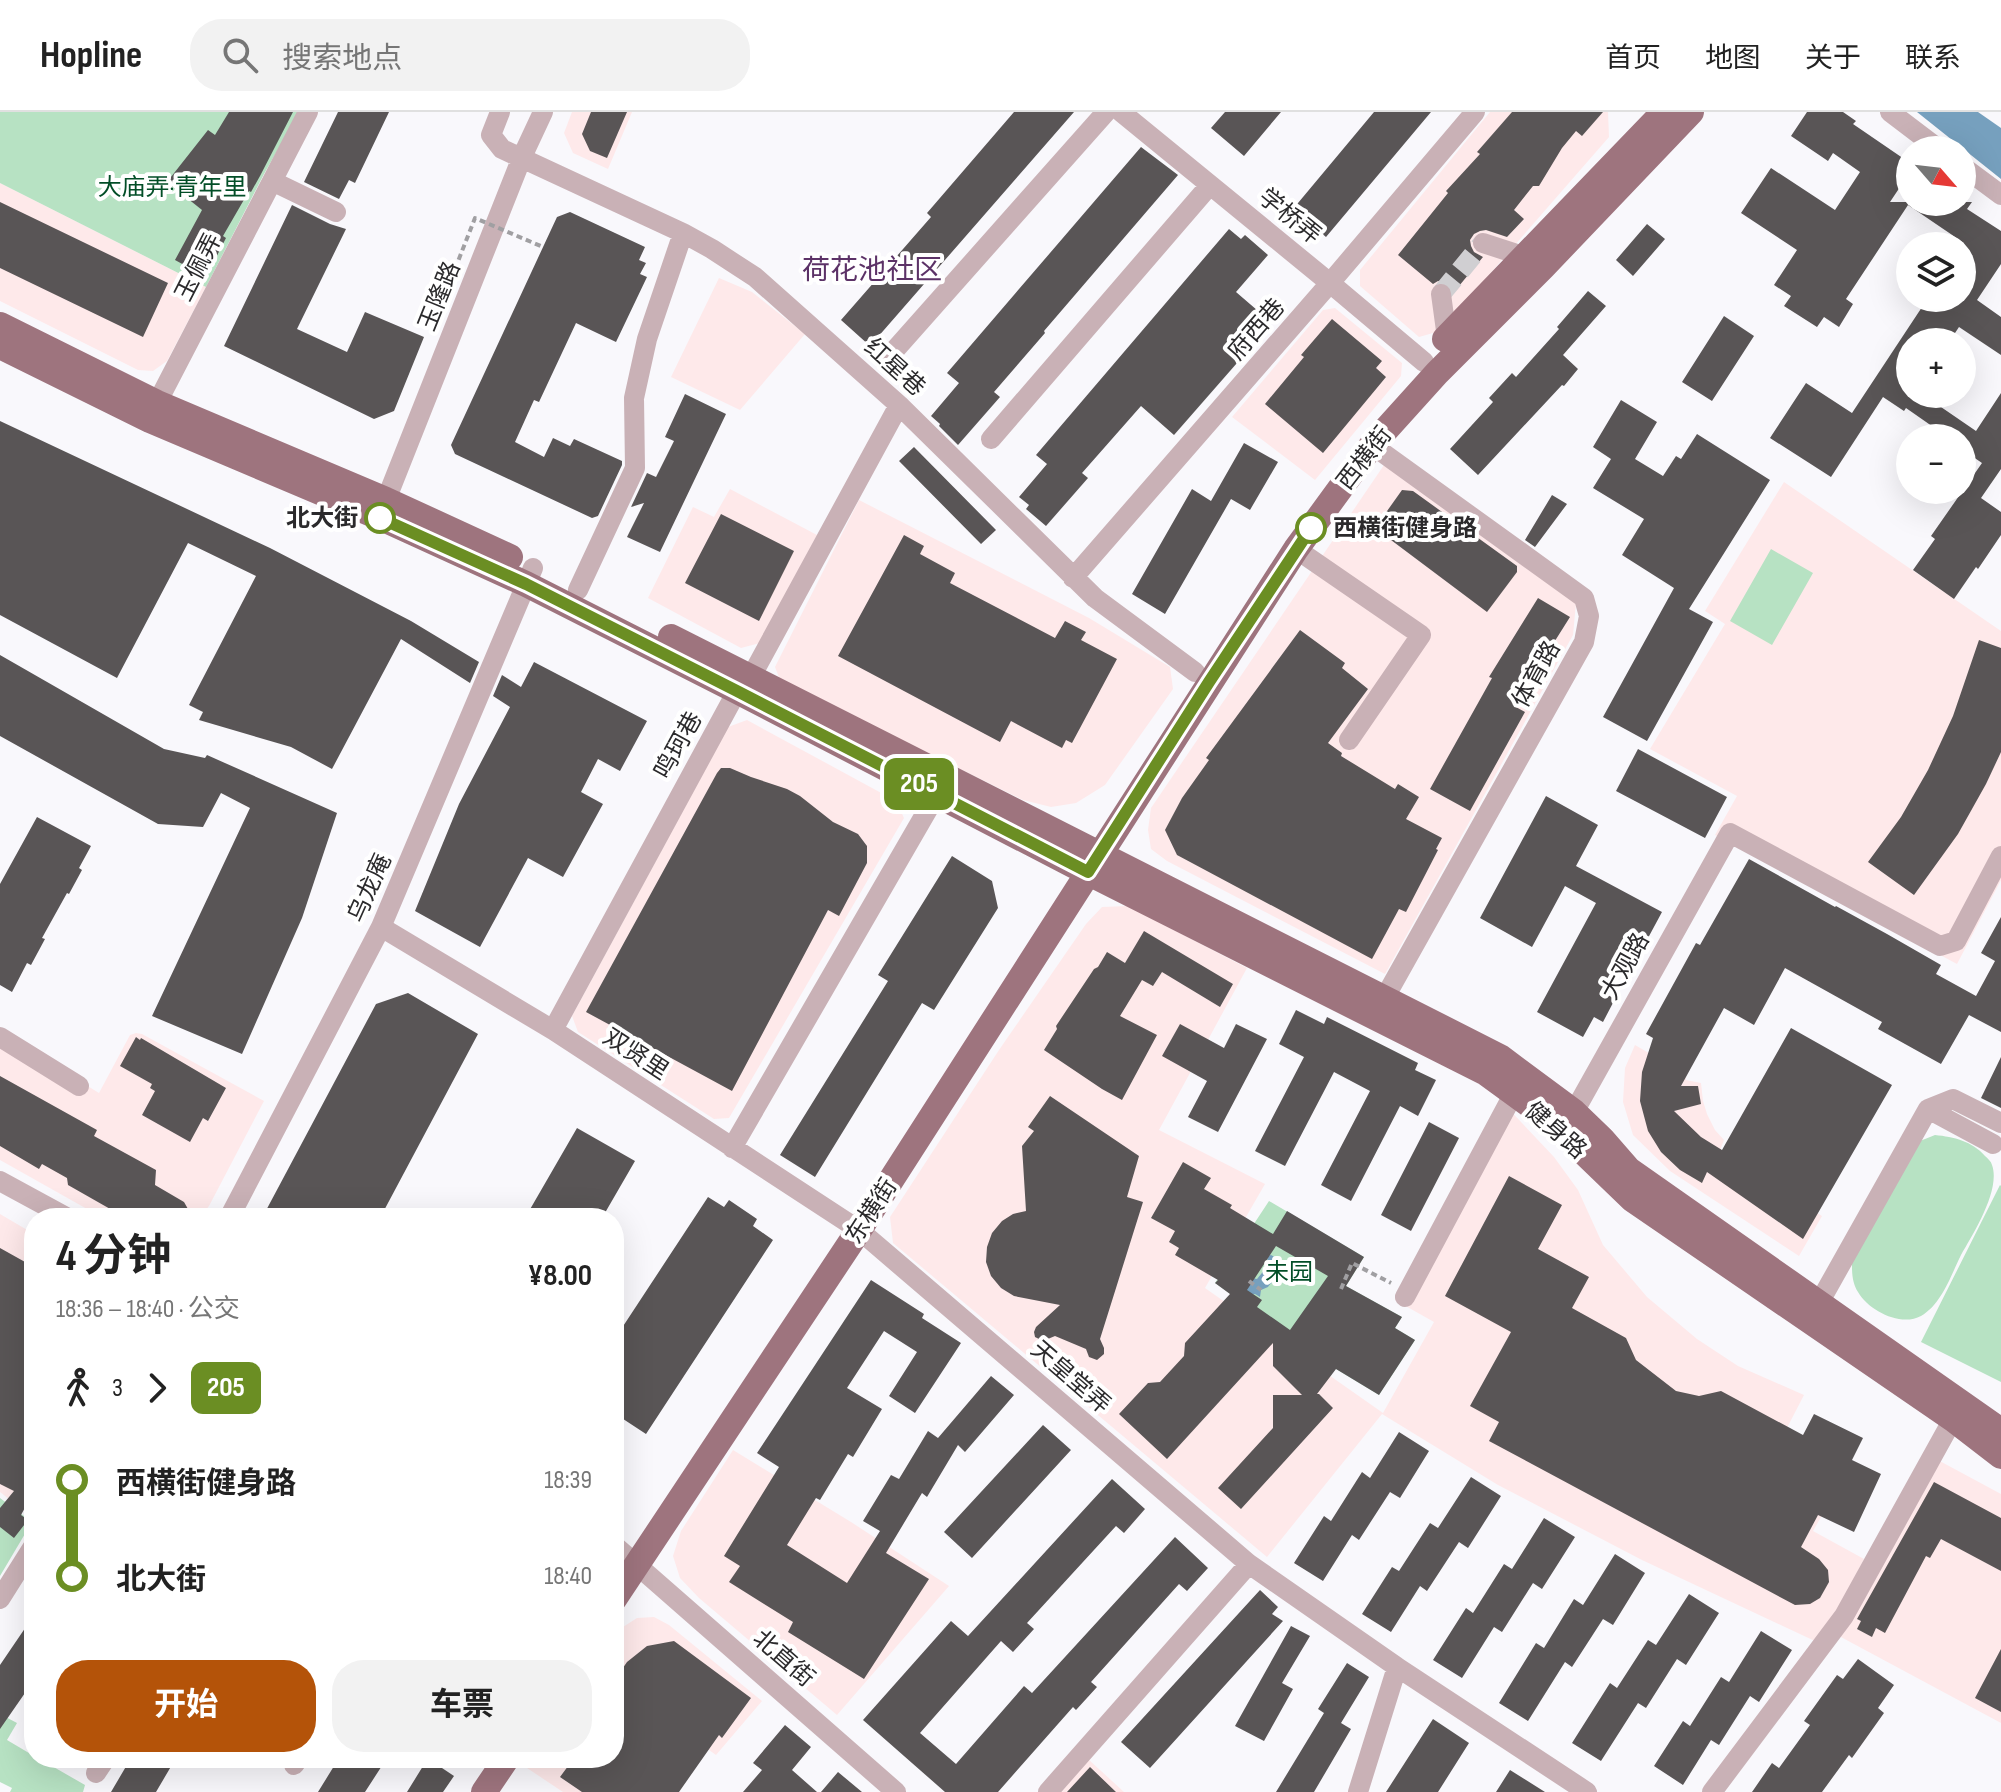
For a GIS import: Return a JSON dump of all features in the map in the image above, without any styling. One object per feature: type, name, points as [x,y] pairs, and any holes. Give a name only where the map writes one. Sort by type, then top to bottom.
[{"type":"main road","name":"西横街","points":[[1086,860],[1296,549],[1372,445],[1437,373],[1691,112]]},
{"type":"main road","name":"西横街","points":[[1086,860],[1195,672],[1284,540],[1352,447],[1424,362],[1526,257],[1656,115]]},
{"type":"main road","points":[[0,325],[157,403],[386,500],[1086,860]]},
{"type":"main road","points":[[0,346],[150,420],[379,517],[530,576],[578,590],[744,684]]},
{"type":"main road","name":"健身路","points":[[1086,860],[1384,999],[1500,1057],[1574,1112],[1629,1170],[2001,1431]]},
{"type":"main road","name":"健身路","points":[[1086,860],[1486,1073],[1549,1119],[1632,1199],[1953,1419],[2001,1456]]},
{"type":"main road","name":"东横街","points":[[624,1554],[852,1226],[1086,860]]},
{"type":"main road","points":[[468,1792],[484,1768]]},
{"type":"main road","points":[[484,1792],[500,1768]]},
{"type":"street","name":"玉佩弄","points":[[157,403],[308,112]]},
{"type":"street","name":"红星巷","points":[[500,112],[491,135],[502,149],[683,233],[755,277],[899,405],[1095,598],[1195,672]]},
{"type":"street","name":"玉隆路","points":[[386,500],[522,157],[543,112]]},
{"type":"street","points":[[885,361],[1106,112]]},
{"type":"street","name":"学桥弄","points":[[1121,112],[1424,362]]},
{"type":"street","points":[[1890,112],[1922,136]]},
{"type":"street","name":"府西巷","points":[[1073,578],[1330,283],[1462,117]]},
{"type":"street","points":[[1976,176],[2001,195]]},
{"type":"street","points":[[272,181],[336,212]]},
{"type":"street","points":[[991,439],[1210,185]]},
{"type":"street","points":[[578,590],[635,468],[634,398],[647,339],[683,233]]},
{"type":"street","points":[[1483,243],[1526,257]]},
{"type":"street","points":[[1441,294],[1447,338]]},
{"type":"street","name":"鸣珂巷","points":[[553,1030],[899,405]]},
{"type":"street","name":"体育路","points":[[1372,445],[1584,598],[1589,616],[1584,642],[1384,999]]},
{"type":"street","points":[[1296,549],[1421,635],[1349,740]]},
{"type":"street","name":"乌龙庵","points":[[234,1208],[381,927],[530,576]]},
{"type":"street","points":[[732,1148],[941,786]]},
{"type":"street","name":"大观路","points":[[1574,1112],[1730,833],[1940,946],[1956,941],[2001,856]]},
{"type":"street","name":"双贤里","points":[[381,927],[553,1030],[852,1226]]},
{"type":"street","points":[[0,1037],[79,1086]]},
{"type":"street","points":[[1406,1294],[1514,1093]]},
{"type":"street","points":[[1819,1303],[1928,1109],[1953,1099],[2001,1123]]},
{"type":"street","points":[[1928,1109],[1993,1144]]},
{"type":"street","points":[[0,1181],[50,1208]]},
{"type":"street","name":"天皇堂弄","points":[[852,1226],[1249,1564],[1397,1667],[1587,1792]]},
{"type":"street","points":[[1712,1792],[1844,1616],[1953,1419]]},
{"type":"street","name":"北直街","points":[[624,1559],[896,1792]]},
{"type":"street","points":[[0,1599],[24,1561]]},
{"type":"street","points":[[1048,1792],[1249,1564]]},
{"type":"street","points":[[1358,1792],[1397,1667]]},
{"type":"path","points":[[455,269],[475,218],[543,247]]},
{"type":"path","points":[[1341,1289],[1352,1263],[1406,1294]]},
{"type":"path","points":[[1249,1281],[1261,1290]]},
{"type":"shaded area","points":[[572,112],[632,112],[608,169],[573,153],[564,133]]},
{"type":"shaded area","points":[[1490,112],[1608,112],[1609,137],[1440,331],[1419,337],[1360,286],[1360,270]]},
{"type":"shaded area","points":[[0,183],[206,287],[167,361],[153,371],[138,370],[0,301]]},
{"type":"shaded area","points":[[719,278],[752,292],[805,334],[740,410],[671,377]]},
{"type":"shaded area","points":[[1335,308],[1402,363],[1401,376],[1315,480],[1232,417],[1323,310]]},
{"type":"shaded area","points":[[1384,465],[1576,603],[1573,635],[1385,974],[1167,861],[1151,849],[1148,830],[1151,808]]},
{"type":"shaded area","points":[[1784,482],[2001,631],[2001,880],[1957,964],[1715,835],[1737,796],[1650,749],[1725,624],[1705,611]]},
{"type":"shaded area","points":[[730,489],[817,535],[760,643],[741,648],[648,598],[693,507],[714,517]]},
{"type":"shaded area","points":[[859,500],[1089,618],[1170,667],[1173,689],[1105,785],[1076,803],[1051,807],[1023,800],[780,680],[775,667]]},
{"type":"shaded area","points":[[747,720],[896,801],[904,818],[729,1118],[714,1119],[578,1032],[572,1016],[728,727]]},
{"type":"shaded area","points":[[1128,906],[1247,968],[1159,1130],[1265,1184],[1205,1288],[1383,1413],[1434,1322],[1395,1300],[1504,1104],[1554,1157],[1578,1190],[1603,1245],[1647,1297],[1697,1339],[1738,1366],[1804,1395],[1762,1476],[1825,1510],[1813,1531],[1864,1559],[1828,1630],[1817,1642],[1642,1560],[1498,1485],[1382,1414],[1267,1557],[893,1243],[890,1217],[1086,924],[1102,907]]},
{"type":"shaded area","points":[[0,1032],[99,1093],[130,1035],[136,1033],[264,1101],[207,1208],[85,1208],[0,1160]]},
{"type":"shaded area","points":[[1635,1045],[1685,1074],[1686,1080],[1701,1083],[1707,1114],[1724,1140],[1720,1150],[1822,1216],[1799,1256],[1670,1171],[1633,1135],[1623,1102],[1625,1068]]},
{"type":"shaded area","points":[[0,1214],[24,1228],[24,1511],[0,1492]]},
{"type":"shaded area","points":[[733,1450],[949,1586],[837,1715],[699,1598],[680,1578],[673,1556],[681,1531]]},
{"type":"shaded area","points":[[1936,1459],[2001,1494],[2001,1723],[1839,1636]]},
{"type":"shaded area","points":[[654,1617],[669,1625],[762,1701],[716,1755],[662,1716],[609,1792],[563,1792],[527,1768],[624,1768],[624,1626],[637,1618]]},
{"type":"shaded area","points":[[1088,1759],[1124,1792],[1058,1792]]},
{"type":"green space","name":"大庙弄·青年里","points":[[0,112],[299,112],[206,287],[0,183]]},
{"type":"green space","points":[[1771,549],[1813,573],[1772,645],[1730,621]]},
{"type":"green space","points":[[1935,1135],[1962,1141],[1980,1151],[1992,1164],[1993,1187],[1978,1224],[1935,1304],[1921,1316],[1904,1320],[1877,1311],[1863,1299],[1853,1279],[1852,1256],[1920,1141]]},
{"type":"green space","points":[[2001,1186],[2001,1382],[1921,1342]]},
{"type":"green space","name":"未园","points":[[1269,1201],[1364,1257],[1346,1286],[1402,1317],[1395,1328],[1415,1340],[1379,1395],[1336,1369],[1215,1283]]},
{"type":"green space","points":[[0,1498],[24,1516],[24,1536],[0,1576]]},
{"type":"green space","points":[[0,1714],[17,1723],[7,1740],[24,1750],[24,1768],[55,1768],[85,1785],[83,1792],[10,1792],[12,1788],[0,1782]]},
{"type":"water","points":[[1917,112],[1978,112],[2001,128],[2001,179],[1976,159],[1976,136],[1947,136]]},
{"type":"water","points":[[1271,1255],[1284,1262],[1280,1276],[1261,1290],[1260,1297],[1249,1295],[1238,1285],[1252,1278],[1257,1279]]},
{"type":"building","points":[[229,112],[293,112],[251,192],[223,236],[226,238],[206,277],[175,260],[202,210],[167,182],[208,130],[215,135]]},
{"type":"building","points":[[338,112],[389,112],[355,183],[349,180],[339,199],[304,182]]},
{"type":"building","points":[[591,112],[627,112],[607,158],[590,151],[582,134]]},
{"type":"building","points":[[1014,112],[1074,112],[870,346],[841,320],[931,217],[927,213]]},
{"type":"building","points":[[1225,112],[1281,112],[1244,156],[1211,128]]},
{"type":"building","points":[[1374,112],[1431,112],[1326,237],[1293,209]]},
{"type":"building","points":[[1512,112],[1603,112],[1582,136],[1576,131],[1539,186],[1533,186],[1514,210],[1524,219],[1507,237],[1486,230],[1474,234],[1470,240],[1471,246],[1483,257],[1454,292],[1451,285],[1445,282],[1433,284],[1398,255],[1448,193],[1446,191],[1480,154],[1477,152]]},
{"type":"building","points":[[1807,112],[1843,112],[1856,121],[1853,124],[1896,153],[1896,193],[1890,202],[1896,202],[1896,216],[1901,216],[1846,299],[1853,304],[1839,327],[1824,317],[1817,327],[1784,306],[1791,296],[1774,285],[1797,250],[1741,213],[1771,168],[1835,210],[1860,172],[1833,153],[1828,161],[1791,136]]},
{"type":"building","points":[[1141,147],[1178,175],[994,392],[1000,397],[958,445],[931,416],[959,383],[947,373]]},
{"type":"building","points":[[0,202],[168,283],[143,337],[0,268]]},
{"type":"building","points":[[292,205],[346,229],[297,329],[347,352],[365,312],[424,337],[394,411],[374,419],[224,346]]},
{"type":"building","points":[[570,212],[645,247],[639,260],[646,263],[640,274],[647,277],[616,342],[576,323],[539,402],[534,400],[515,442],[544,457],[553,438],[570,446],[574,439],[622,461],[598,516],[592,518],[455,454],[451,445],[557,217]]},
{"type":"building","points":[[1976,215],[2001,231],[2001,264],[1977,300],[2001,317],[2001,355],[1976,338],[1976,328],[1908,328],[1919,312],[1976,312],[1976,232],[1948,232],[1924,216]]},
{"type":"building","points":[[1647,224],[1665,239],[1633,276],[1616,260]]},
{"type":"building","points":[[1229,229],[1241,239],[1245,235],[1268,255],[1236,292],[1272,323],[1174,435],[1141,406],[1082,473],[1088,478],[1046,526],[1026,509],[1029,505],[1019,497],[1047,464],[1036,455]]},
{"type":"building","points":[[1588,291],[1606,306],[1563,355],[1578,369],[1478,475],[1450,449],[1493,402],[1489,398],[1512,373],[1516,377]]},
{"type":"building","points":[[1724,316],[1754,336],[1712,401],[1682,382]]},
{"type":"building","points":[[1332,319],[1382,361],[1376,368],[1386,377],[1323,453],[1265,404]]},
{"type":"building","points":[[1896,346],[1896,406],[1883,397],[1831,477],[1770,438],[1806,383],[1852,413]]},
{"type":"building","points":[[2001,393],[2001,469],[1981,498],[2001,512],[2001,535],[1954,599],[1913,570],[1935,539],[1931,536],[1953,504],[1976,504],[1976,472],[1982,463],[1976,459],[1976,431]]},
{"type":"building","points":[[685,394],[726,414],[660,552],[627,537],[644,503],[631,507],[647,473],[656,477],[674,441],[665,437]]},
{"type":"building","points":[[1621,400],[1657,422],[1635,459],[1663,476],[1676,456],[1681,459],[1697,434],[1770,480],[1689,609],[1713,622],[1647,741],[1603,717],[1674,588],[1622,555],[1644,519],[1593,488],[1611,459],[1593,447]]},
{"type":"building","points":[[1906,408],[1942,408],[1966,424],[1929,424]]},
{"type":"building","points":[[0,421],[270,548],[411,621],[479,662],[470,683],[401,639],[332,769],[291,747],[199,720],[203,712],[189,705],[256,576],[188,543],[117,678],[0,615]]},
{"type":"building","points":[[1244,443],[1278,462],[1250,510],[1231,499],[1165,614],[1132,594],[1192,489],[1211,501]]},
{"type":"building","points":[[914,447],[996,530],[981,544],[899,461]]},
{"type":"building","points":[[1402,490],[1413,491],[1517,566],[1517,572],[1487,612],[1375,528]]},
{"type":"building","points":[[1552,495],[1567,504],[1535,547],[1525,540]]},
{"type":"building","points":[[721,514],[794,551],[759,621],[685,583]]},
{"type":"building","points":[[904,535],[924,546],[920,554],[955,573],[950,583],[1055,638],[1065,621],[1086,632],[1081,640],[1117,659],[1072,743],[1066,740],[1062,748],[1011,721],[1000,742],[838,656]]},
{"type":"building","points":[[1538,598],[1570,617],[1514,706],[1525,712],[1470,811],[1430,789],[1492,678],[1489,677]]},
{"type":"building","points":[[1300,630],[1345,663],[1342,668],[1368,689],[1328,743],[1342,753],[1341,756],[1395,789],[1398,784],[1419,797],[1406,819],[1442,838],[1406,912],[1399,909],[1372,959],[1177,855],[1165,830],[1182,798],[1209,760],[1206,758]]},
{"type":"building","points":[[1979,640],[2001,648],[2001,752],[1958,834],[1914,895],[1868,862],[1901,817],[1928,770],[1953,716]]},
{"type":"building","points":[[0,655],[164,749],[205,758],[207,755],[337,813],[302,918],[242,1054],[152,1016],[250,808],[221,793],[203,827],[158,824],[0,736]]},
{"type":"building","points":[[534,662],[647,721],[620,771],[598,759],[581,792],[603,804],[563,877],[528,858],[480,947],[415,911],[459,804],[510,707],[493,696],[502,675],[521,687]]},
{"type":"building","points":[[1638,749],[1727,797],[1705,838],[1616,791]]},
{"type":"building","points":[[721,768],[730,768],[787,789],[833,822],[858,834],[867,846],[867,863],[839,916],[828,910],[732,1091],[586,1012]]},
{"type":"building","points":[[1546,796],[1598,825],[1576,866],[1662,912],[1648,938],[1639,934],[1606,994],[1615,999],[1603,1022],[1594,1017],[1583,1037],[1537,1012],[1596,903],[1565,886],[1532,947],[1480,918]]},
{"type":"building","points":[[37,817],[91,846],[79,868],[82,870],[42,938],[45,939],[31,965],[27,963],[12,992],[0,985],[0,884]]},
{"type":"building","points":[[952,856],[992,881],[998,908],[934,1010],[922,1003],[815,1177],[780,1155],[888,981],[878,975]]},
{"type":"building","points":[[1749,859],[1941,965],[1936,974],[1976,996],[1995,961],[1981,953],[2001,917],[2001,1032],[1969,1015],[1941,1064],[1878,1029],[1882,1022],[1785,968],[1754,1025],[1724,1008],[1681,1086],[1698,1086],[1701,1104],[1674,1111],[1701,1137],[1722,1150],[1791,1028],[1892,1085],[1803,1239],[1707,1172],[1702,1183],[1680,1170],[1661,1152],[1648,1131],[1640,1101],[1642,1072],[1653,1038],[1646,1034],[1696,943],[1700,945]]},
{"type":"building","points":[[1144,931],[1233,984],[1220,1007],[1162,972],[1153,986],[1142,980],[1120,1016],[1157,1035],[1122,1100],[1044,1050],[1056,1026],[1107,952],[1125,963]]},
{"type":"building","points":[[408,993],[478,1034],[385,1208],[267,1208],[376,1004]]},
{"type":"building","points":[[1296,1010],[1324,1024],[1327,1017],[1418,1063],[1415,1070],[1436,1080],[1418,1116],[1400,1106],[1351,1201],[1321,1185],[1370,1091],[1334,1072],[1285,1166],[1255,1151],[1304,1057],[1279,1044]]},
{"type":"building","points":[[1180,1024],[1224,1048],[1236,1024],[1267,1039],[1218,1132],[1188,1117],[1207,1081],[1162,1056]]},
{"type":"building","points":[[136,1037],[226,1088],[208,1121],[203,1118],[190,1142],[142,1115],[155,1091],[150,1088],[152,1084],[120,1066]]},
{"type":"building","points":[[2001,1057],[2001,1108],[1981,1098]]},
{"type":"building","points":[[0,1076],[97,1130],[94,1136],[156,1170],[155,1185],[184,1202],[187,1208],[108,1208],[68,1185],[67,1178],[42,1164],[39,1169],[0,1146]]},
{"type":"building","points":[[1050,1096],[1139,1156],[1127,1197],[1143,1202],[1100,1339],[1104,1354],[1097,1360],[1089,1357],[1086,1349],[1055,1336],[1043,1341],[1035,1337],[1036,1327],[1060,1305],[1014,1296],[1001,1288],[991,1276],[986,1262],[992,1233],[1002,1221],[1026,1211],[1022,1146],[1034,1131],[1028,1127]]},
{"type":"building","points":[[1429,1122],[1459,1138],[1411,1231],[1381,1215]]},
{"type":"building","points":[[577,1128],[635,1161],[608,1208],[531,1208]]},
{"type":"building","points":[[1183,1162],[1211,1178],[1204,1189],[1273,1234],[1287,1211],[1364,1257],[1346,1286],[1402,1317],[1395,1328],[1415,1340],[1379,1395],[1336,1369],[1317,1394],[1333,1408],[1241,1509],[1218,1488],[1273,1428],[1273,1395],[1302,1395],[1273,1366],[1273,1343],[1167,1459],[1119,1414],[1148,1383],[1160,1382],[1184,1356],[1185,1343],[1230,1294],[1215,1283],[1218,1280],[1175,1255],[1179,1248],[1169,1242],[1175,1231],[1151,1218]],"holes":[[[1276,1246],[1328,1276],[1290,1330],[1257,1307],[1262,1300],[1247,1290]]]},
{"type":"building","points":[[1509,1176],[1562,1205],[1538,1249],[1589,1277],[1572,1308],[1626,1338],[1636,1360],[1676,1391],[1699,1396],[1721,1391],[1803,1435],[1814,1414],[1863,1438],[1852,1460],[1881,1474],[1854,1532],[1818,1515],[1801,1547],[1819,1559],[1828,1570],[1829,1582],[1820,1598],[1810,1604],[1795,1605],[1489,1441],[1499,1422],[1470,1406],[1511,1332],[1445,1296]]},
{"type":"building","points":[[708,1197],[724,1207],[729,1200],[757,1219],[753,1226],[773,1240],[646,1434],[624,1420],[624,1325]]},
{"type":"building","points":[[0,1248],[24,1261],[24,1509],[21,1515],[24,1525],[14,1538],[0,1527],[0,1508],[14,1491],[0,1484]]},
{"type":"building","points":[[871,1280],[924,1314],[922,1318],[961,1343],[915,1413],[889,1396],[917,1352],[884,1331],[847,1388],[882,1409],[853,1457],[848,1454],[787,1545],[847,1583],[880,1531],[863,1521],[891,1475],[899,1479],[928,1431],[938,1438],[991,1376],[1014,1395],[965,1452],[958,1445],[927,1497],[922,1493],[886,1553],[929,1579],[864,1679],[788,1632],[793,1622],[729,1582],[740,1566],[724,1556],[779,1467],[757,1453]]},
{"type":"building","points":[[1043,1425],[1071,1450],[972,1558],[944,1532]]},
{"type":"building","points":[[1399,1432],[1429,1451],[1400,1498],[1390,1492],[1359,1540],[1352,1535],[1323,1581],[1294,1563],[1324,1516],[1331,1521],[1362,1472],[1370,1478]]},
{"type":"building","points":[[1471,1477],[1501,1496],[1468,1548],[1459,1542],[1427,1591],[1420,1586],[1391,1632],[1362,1614],[1392,1567],[1399,1571],[1430,1523],[1438,1528]]},
{"type":"building","points":[[1112,1479],[1145,1509],[1124,1533],[1116,1526],[1027,1623],[1034,1629],[1013,1652],[1001,1641],[920,1733],[956,1764],[1024,1686],[1032,1693],[1175,1537],[1208,1568],[1187,1591],[1179,1584],[1091,1682],[1097,1687],[1076,1710],[1073,1707],[998,1792],[945,1792],[863,1720],[951,1621],[968,1636]]},
{"type":"building","points":[[1934,1482],[2001,1518],[2001,1571],[1941,1539],[1930,1558],[1926,1556],[1885,1633],[1876,1628],[1872,1637],[1857,1629],[1861,1621],[1857,1619]]},
{"type":"building","points":[[1544,1518],[1575,1537],[1542,1589],[1533,1583],[1502,1632],[1494,1627],[1462,1678],[1433,1660],[1466,1608],[1473,1613],[1504,1564],[1512,1569]]},
{"type":"building","points":[[1615,1554],[1645,1573],[1613,1625],[1603,1619],[1572,1667],[1565,1662],[1528,1721],[1499,1703],[1536,1643],[1544,1648],[1574,1599],[1583,1605]]},
{"type":"building","points":[[1260,1590],[1278,1607],[1272,1614],[1283,1621],[1150,1768],[1121,1742]]},
{"type":"building","points":[[1689,1594],[1719,1613],[1686,1665],[1677,1659],[1646,1708],[1638,1703],[1601,1761],[1572,1743],[1610,1683],[1617,1688],[1648,1640],[1656,1645]]},
{"type":"building","points":[[1291,1626],[1310,1636],[1282,1683],[1293,1689],[1264,1741],[1235,1726]]},
{"type":"building","points":[[24,1630],[24,1694],[0,1729],[0,1665]]},
{"type":"building","points":[[1761,1631],[1792,1650],[1759,1702],[1750,1696],[1719,1745],[1711,1740],[1683,1785],[1654,1766],[1683,1721],[1690,1726],[1721,1677],[1729,1682]]},
{"type":"building","points":[[674,1641],[751,1698],[722,1738],[719,1735],[679,1792],[582,1792],[560,1777],[567,1768],[624,1768],[624,1666],[647,1646]]},
{"type":"building","points":[[2001,1649],[2001,1712],[1975,1698]]},
{"type":"building","points":[[1858,1659],[1894,1685],[1878,1708],[1884,1713],[1852,1758],[1849,1755],[1822,1792],[1752,1792],[1772,1763],[1779,1768],[1810,1725],[1804,1721],[1837,1675],[1843,1679]]},
{"type":"building","points":[[1347,1663],[1369,1677],[1341,1723],[1351,1729],[1314,1792],[1276,1792],[1324,1713],[1318,1709]]},
{"type":"building","points":[[1433,1719],[1469,1743],[1438,1792],[1386,1792]]},
{"type":"building","points":[[785,1725],[811,1747],[792,1770],[817,1792],[743,1792],[762,1770],[753,1763]]},
{"type":"building","points":[[1090,1767],[1116,1792],[1067,1792]]},
{"type":"building","points":[[125,1768],[170,1768],[156,1792],[111,1792]]},
{"type":"building","points":[[333,1768],[381,1768],[365,1792],[318,1792]]},
{"type":"building","points":[[422,1768],[442,1768],[454,1776],[443,1792],[407,1792]]},
{"type":"building","points":[[1510,1770],[1545,1792],[1496,1792]]},
{"type":"building","points":[[838,1772],[862,1792],[821,1792]]},
{"type":"tunnel","points":[[1441,294],[1483,243]]},
{"type":"bus line","name":"205","points":[[380,518],[526,584],[1088,872],[1311,528]]},
{"type":"place","name":"北大街","points":[[380,518]]},
{"type":"place","name":"西横街健身路","points":[[1311,528]]},
{"type":"district","name":"荷花池社区","points":[[872,269]]}]
